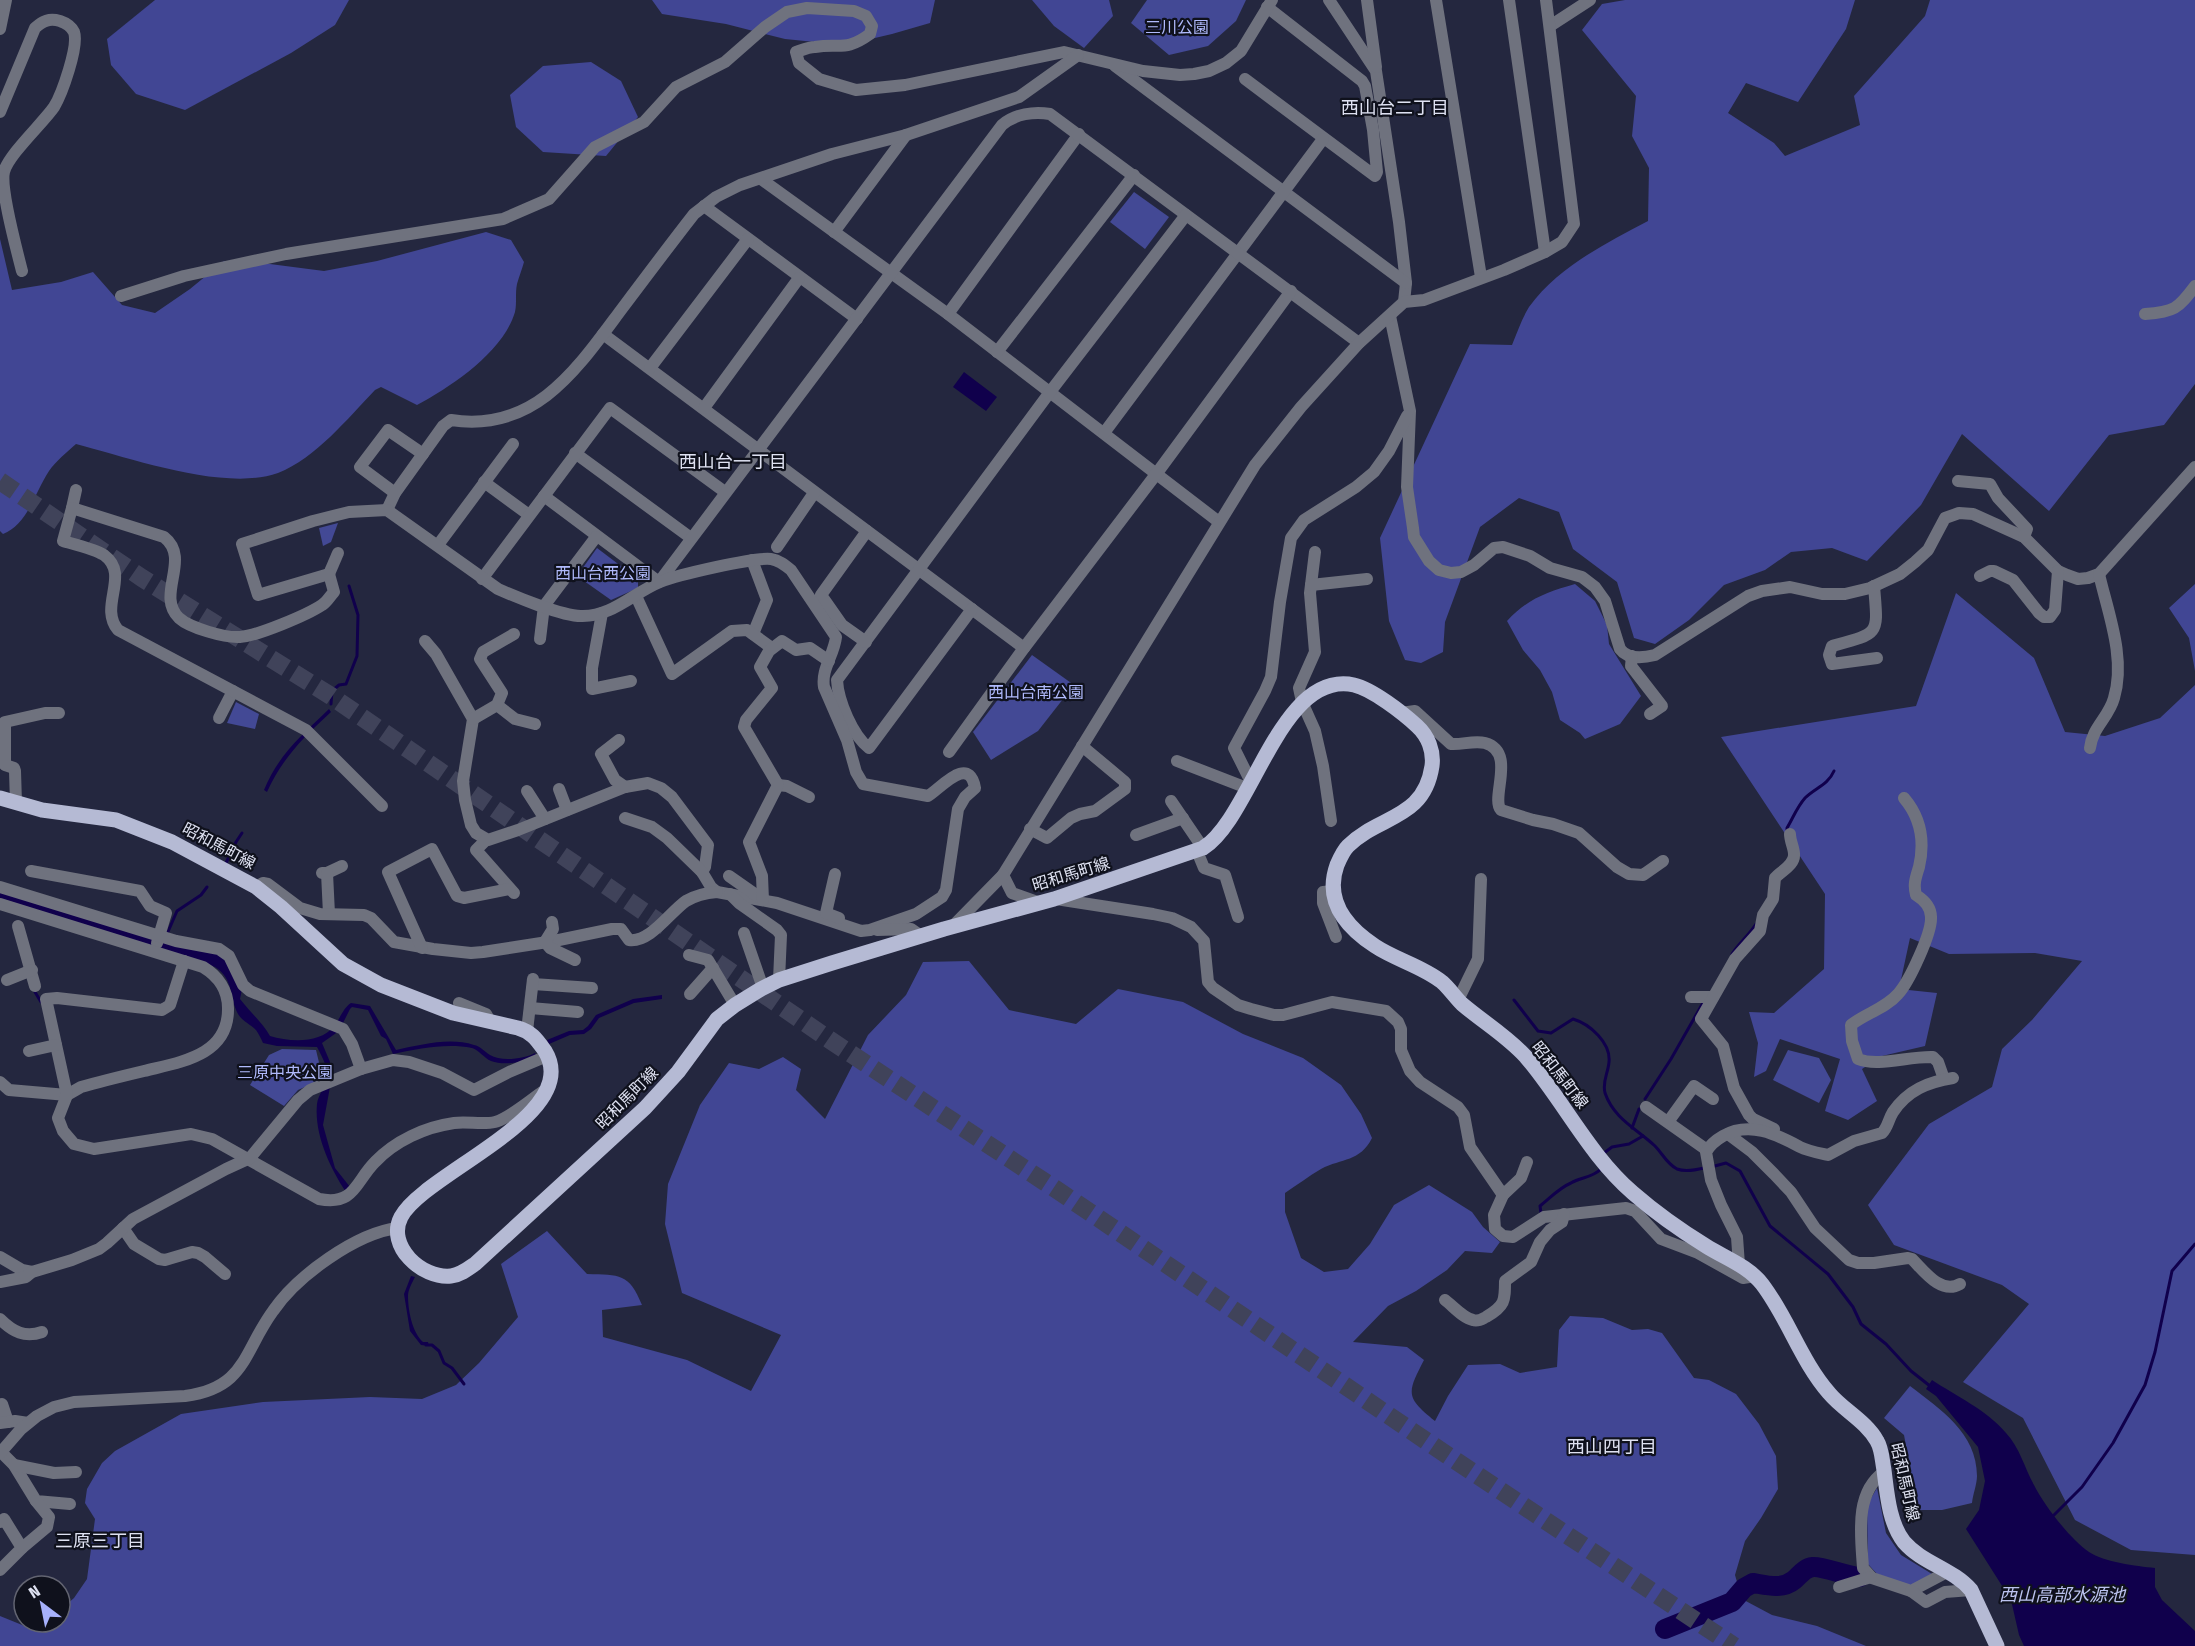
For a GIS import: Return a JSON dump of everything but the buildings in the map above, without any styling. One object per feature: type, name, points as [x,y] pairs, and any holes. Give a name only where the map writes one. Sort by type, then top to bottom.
[{"type":"main road","name":"昭和馬町線","points":[[398,1228],[400,1240],[418,1268],[430,1274],[454,1276],[475,1264],[645,1108],[678,1072],[717,1019],[735,1005],[778,980],[921,936],[1047,901],[1200,850],[1215,839],[1286,723],[1302,702],[1320,690],[1341,684],[1354,685],[1367,690],[1418,727],[1432,750],[1432,763],[1424,793],[1412,806],[1348,846],[1337,865],[1333,891],[1337,906],[1352,928],[1374,945],[1443,982],[1458,1000],[1493,1026],[1524,1055],[1604,1162],[1628,1190],[1657,1214],[1755,1275],[1777,1307],[1828,1393],[1875,1437],[1880,1446],[1894,1526],[1902,1540],[1921,1557],[1965,1583],[1971,1590],[1997,1646]]},
{"type":"main road","name":"昭和馬町線","points":[[0,798],[42,810],[116,820],[172,842],[256,887],[282,907],[343,964],[381,985],[453,1013],[527,1030]]},
{"type":"main road","points":[[398,1228],[401,1217],[430,1188],[529,1116],[546,1089],[550,1070],[547,1056],[535,1037],[527,1030]]},
{"type":"street","points":[[0,29],[6,0]]},
{"type":"street","points":[[1329,0],[1376,71]]},
{"type":"street","points":[[952,927],[1003,875],[1219,522],[1273,440],[1359,343],[1404,302],[1406,283],[1367,0]]},
{"type":"street","points":[[1436,0],[1481,277]]},
{"type":"street","points":[[1509,0],[1545,252]]},
{"type":"street","points":[[1404,302],[1424,300],[1545,252],[1562,242],[1574,224],[1546,0]]},
{"type":"street","points":[[1550,26],[1590,0]]},
{"type":"street","points":[[121,296],[184,276],[286,254],[503,219],[549,199],[595,147],[644,122],[676,87],[725,63],[765,27],[787,12],[807,8],[854,11],[866,16],[872,26],[870,34],[857,44],[844,47],[815,46],[796,52],[799,63],[819,80],[856,90],[905,85],[1064,52],[1143,71],[1173,74],[1209,71],[1226,63],[1241,51],[1270,4],[1362,81],[1365,86],[1373,130],[1377,172],[1375,176],[1245,79]]},
{"type":"street","points":[[0,112],[35,28],[48,20],[57,20],[70,26],[75,33],[75,42],[70,64],[55,105],[10,160],[4,172],[3,185],[9,219],[22,272]]},
{"type":"street","points":[[387,510],[394,493],[443,426],[451,420],[464,422],[504,418],[520,412],[547,396],[568,377],[694,214],[704,206],[728,191],[832,154],[906,135],[1019,97],[1078,55]]},
{"type":"street","points":[[1112,63],[1406,283]]},
{"type":"street","points":[[1019,97],[1023,114]]},
{"type":"street","points":[[659,582],[1002,124],[1023,114],[1043,112],[1050,114],[1080,134],[1359,343]]},
{"type":"street","points":[[948,314],[1080,134]]},
{"type":"street","points":[[834,232],[906,135]]},
{"type":"street","points":[[1104,433],[1323,139]]},
{"type":"street","points":[[998,352],[1134,175]]},
{"type":"street","points":[[761,179],[948,314],[1219,522]]},
{"type":"street","points":[[704,206],[857,319]]},
{"type":"street","points":[[972,609],[869,748],[859,741],[838,693],[837,680],[1050,392],[1186,214]]},
{"type":"street","points":[[650,368],[748,239]]},
{"type":"street","points":[[704,408],[800,278]]},
{"type":"street","points":[[2145,314],[2178,308],[2195,286]]},
{"type":"street","points":[[949,752],[1291,291]]},
{"type":"street","points":[[1390,316],[1410,411],[1407,487],[1414,537],[1429,561],[1439,570],[1451,573],[1461,572],[1474,565],[1494,548],[1503,547],[1530,556],[1550,568],[1582,577],[1595,587],[1605,601],[1620,648],[1624,654],[1632,656],[1644,658],[1655,655],[1748,596],[1762,591],[1790,587],[1822,594],[1845,594],[1874,586],[1900,574],[1916,562],[1928,550],[1941,523],[1954,514],[1973,514],[2024,537],[2058,571],[2078,579],[2099,574],[2195,467]]},
{"type":"street","points":[[603,334],[1024,648]]},
{"type":"street","points":[[482,579],[528,514],[610,408],[725,492]]},
{"type":"street","points":[[1249,785],[1234,748],[1271,677],[1291,538],[1304,520],[1356,487],[1374,472],[1389,451],[1410,411]]},
{"type":"street","points":[[394,493],[360,466],[388,430],[423,454]]},
{"type":"street","points":[[438,545],[513,444]]},
{"type":"street","points":[[575,453],[691,538]]},
{"type":"street","points":[[1958,481],[1990,484],[1998,498],[2027,529],[2024,537]]},
{"type":"street","points":[[484,482],[528,514]]},
{"type":"street","points":[[76,490],[63,541],[103,555],[111,564],[117,583],[111,602],[110,617],[118,630],[306,730],[382,806]]},
{"type":"street","points":[[777,547],[814,493]]},
{"type":"street","points":[[544,496],[659,582]]},
{"type":"street","points":[[72,508],[168,540],[176,557],[170,603],[172,608],[184,622],[219,634],[238,637],[252,634],[303,615],[323,604],[334,592],[329,574],[338,553]]},
{"type":"street","points":[[329,574],[258,595],[242,544],[313,521],[349,513],[387,510],[482,579],[516,598],[579,616],[602,613],[623,604],[659,582],[752,560],[772,559],[783,563],[791,570],[836,637],[836,645],[823,679],[824,687],[847,740],[856,772],[863,784],[928,796],[961,772],[975,785],[958,809],[949,882],[942,897],[916,914],[870,930]]},
{"type":"street","points":[[866,642],[842,625],[821,594],[867,531]]},
{"type":"street","points":[[540,639],[544,606],[596,537]]},
{"type":"street","points":[[1315,552],[1310,592],[1315,652],[1299,688],[1302,702],[1315,731],[1331,821]]},
{"type":"street","points":[[752,560],[767,600],[753,634]]},
{"type":"street","points":[[1980,576],[1994,571],[2013,580],[2039,613],[2044,617],[2050,617],[2055,610],[2058,571]]},
{"type":"street","points":[[2090,748],[2091,736],[2114,699],[2118,658],[2099,574]]},
{"type":"street","points":[[1311,585],[1367,579]]},
{"type":"street","points":[[1874,586],[1877,621],[1875,629],[1861,639],[1832,646],[1830,655],[1832,664],[1877,658]]},
{"type":"street","points":[[636,596],[672,674],[732,631],[747,630],[772,648]]},
{"type":"street","points":[[602,613],[592,668],[592,689],[631,681]]},
{"type":"street","points":[[502,693],[480,659],[483,652],[514,634]]},
{"type":"street","points":[[424,641],[436,654],[473,719],[463,781],[465,800],[471,825],[476,833],[486,840]]},
{"type":"street","points":[[778,785],[744,727],[746,720],[772,688],[760,666],[772,648],[782,641],[796,650],[810,648],[829,661]]},
{"type":"street","points":[[1632,656],[1631,666],[1662,706],[1650,714]]},
{"type":"street","points":[[473,719],[497,705],[502,693],[511,682]]},
{"type":"street","points":[[219,718],[233,691]]},
{"type":"street","points":[[497,705],[515,719],[535,724]]},
{"type":"street","points":[[1401,713],[1415,711],[1451,744],[1485,743],[1494,748],[1500,759],[1502,771],[1497,803],[1501,810],[1553,824],[1579,834],[1617,867],[1629,874],[1643,875],[1663,861]]},
{"type":"street","points":[[16,803],[15,771],[14,768],[5,765],[5,722],[45,713],[58,713]]},
{"type":"street","points":[[619,740],[601,754],[615,780],[625,787]]},
{"type":"street","points":[[1030,830],[1047,838],[1071,818],[1095,811],[1125,789],[1125,782],[1082,746]]},
{"type":"street","points":[[1177,760],[1249,785]]},
{"type":"street","points":[[422,948],[388,872],[432,849],[457,896],[464,898],[513,892],[476,850],[486,840],[518,830],[625,787],[641,783],[655,785],[666,791],[680,806],[708,845],[705,867],[702,872]]},
{"type":"street","points":[[778,785],[787,786],[809,797]]},
{"type":"street","points":[[762,900],[762,876],[758,861],[750,847],[750,837],[778,785]]},
{"type":"street","points":[[559,789],[567,810]]},
{"type":"street","points":[[527,791],[545,819]]},
{"type":"street","points":[[1790,834],[1793,860],[1776,878],[1773,899],[1763,915],[1760,931],[1701,997],[1701,1020],[1723,1046],[1734,1088],[1753,1119],[1781,1132],[1801,1147],[1828,1155],[1854,1141],[1882,1133],[1886,1130],[1891,1114],[1901,1101],[1934,1081],[1949,1079],[1934,1057],[1913,1056],[1878,1063],[1871,1062],[1858,1059],[1852,1041],[1851,1025],[1860,1017],[1883,1007],[1899,994],[1930,929],[1931,915],[1924,900],[1916,895],[1913,886],[1920,857],[1920,824],[1914,810],[1904,798]]},
{"type":"street","points":[[1171,801],[1200,850],[1204,868],[1225,875],[1238,917]]},
{"type":"street","points":[[625,818],[652,826],[702,872],[711,887],[739,903],[782,935],[778,980]]},
{"type":"street","points":[[1136,835],[1183,818]]},
{"type":"street","points":[[329,914],[325,873],[342,866]]},
{"type":"street","points":[[31,871],[140,891],[150,906],[166,913],[154,952]]},
{"type":"street","points":[[835,874],[826,913],[842,919],[841,926]]},
{"type":"street","points":[[1003,875],[1012,893],[1047,901],[1153,914],[1172,918],[1191,927],[1204,941],[1208,982],[1238,1005],[1274,1015],[1283,1015],[1332,1002],[1390,1013],[1401,1029],[1401,1050],[1410,1071],[1420,1082],[1458,1107],[1464,1115],[1470,1147],[1503,1196]]},
{"type":"street","points":[[729,876],[762,900]]},
{"type":"street","points":[[1458,1000],[1478,959],[1481,879]]},
{"type":"street","points":[[256,887],[268,884],[300,908],[329,914],[368,916],[394,942],[422,948],[471,953],[619,928],[629,940],[636,940],[650,933],[684,902],[696,896],[723,893],[777,903],[861,931],[911,929],[921,936]]},
{"type":"street","points":[[0,887],[160,936],[219,949],[229,956],[243,985],[250,991],[343,1029],[352,1044],[361,1069]]},
{"type":"street","points":[[1333,891],[1323,892],[1323,903],[1336,937]]},
{"type":"street","points":[[18,910],[23,894]]},
{"type":"street","points":[[0,904],[210,971],[226,993],[228,1018],[225,1029],[213,1046],[193,1059],[81,1087],[67,1095],[5,1086],[4,1103]]},
{"type":"street","points":[[545,942],[553,929],[552,922]]},
{"type":"street","points":[[18,926],[35,986]]},
{"type":"street","points":[[744,933],[763,988]]},
{"type":"street","points":[[545,942],[550,948],[575,960]]},
{"type":"street","points":[[689,955],[708,960],[735,1005]]},
{"type":"street","points":[[184,961],[170,1005],[162,1010],[57,998],[46,999],[67,1095],[58,1118],[69,1140],[79,1147],[94,1149],[191,1134],[212,1139],[319,1198],[330,1201],[341,1200],[353,1192],[368,1169],[386,1151],[400,1142],[454,1123],[497,1122],[546,1089]]},
{"type":"street","points":[[690,994],[713,968]]},
{"type":"street","points":[[8,980],[32,970]]},
{"type":"street","points":[[527,1030],[533,982],[592,988]]},
{"type":"street","points":[[459,1003],[486,1014],[490,1021]]},
{"type":"street","points":[[530,1008],[578,1012]]},
{"type":"street","points":[[30,1051],[56,1045]]},
{"type":"street","points":[[0,1282],[26,1277],[32,1272],[99,1249],[140,1215],[250,1158],[298,1100],[310,1090],[361,1069],[393,1060],[409,1062],[442,1073],[474,1090],[547,1056]]},
{"type":"street","points":[[1668,1122],[1695,1086],[1713,1099]]},
{"type":"street","points":[[1646,1107],[1668,1122],[1708,1161],[1721,1205],[1737,1237],[1739,1264]]},
{"type":"street","points":[[1708,1161],[1713,1143],[1736,1131],[1765,1131],[1789,1139]]},
{"type":"street","points":[[1728,1134],[1752,1152],[1774,1174],[1791,1192],[1815,1228],[1850,1260],[1858,1263],[1874,1263],[1908,1258],[1912,1259],[1935,1282],[1951,1287],[1960,1284]]},
{"type":"street","points":[[1527,1162],[1521,1178],[1503,1196],[1494,1215],[1495,1228],[1503,1236],[1514,1237],[1544,1217],[1626,1208],[1635,1211],[1661,1239],[1698,1253],[1743,1278],[1755,1275]]},
{"type":"street","points":[[1445,1300],[1471,1320],[1479,1321],[1493,1313],[1502,1306],[1505,1298],[1505,1281],[1531,1262],[1540,1242],[1562,1221],[1564,1214]]},
{"type":"street","points":[[123,1228],[134,1245],[159,1259],[165,1260],[192,1252],[198,1253],[225,1274]]},
{"type":"street","points":[[0,1570],[47,1527],[49,1517],[36,1501],[15,1465],[0,1452],[28,1423],[54,1407],[74,1402],[185,1396],[211,1391],[230,1379],[240,1368],[272,1311],[298,1281],[364,1237],[382,1230],[398,1228]]},
{"type":"street","points":[[0,1257],[22,1270],[32,1272]]},
{"type":"street","points":[[0,1319],[8,1327],[23,1335],[42,1332]]},
{"type":"street","points":[[2,1404],[4,1423],[28,1423]]},
{"type":"street","points":[[15,1465],[54,1473],[76,1472]]},
{"type":"street","points":[[1884,1472],[1876,1477],[1867,1491],[1862,1506],[1863,1568],[1871,1577],[1911,1591],[1926,1602],[1945,1592],[1971,1590]]},
{"type":"street","points":[[36,1501],[70,1504]]},
{"type":"street","points":[[0,1522],[4,1520],[22,1548]]},
{"type":"street","points":[[1911,1591],[1947,1572]]},
{"type":"street","points":[[1839,1587],[1871,1577]]},
{"type":"green space","name":"三川公園","points":[[1147,0],[1246,0],[1236,21],[1208,46],[1169,55],[1131,23]]},
{"type":"green space","points":[[1134,192],[1169,217],[1145,249],[1110,222]]},
{"type":"green space","points":[[338,523],[331,542],[323,546],[319,528]]},
{"type":"green space","name":"西山台西公園","points":[[597,548],[638,579],[638,588],[611,600],[577,576]]},
{"type":"green space","name":"西山台南公園","points":[[1032,655],[1074,685],[1038,731],[991,760],[973,732]]},
{"type":"green space","points":[[236,702],[259,714],[255,729],[227,723]]},
{"type":"green space","name":"三原中央公園","points":[[282,1049],[316,1050],[323,1079],[298,1090],[284,1106],[250,1085],[269,1055]]},
{"type":"green space","points":[[1788,1050],[1819,1058],[1831,1080],[1819,1103],[1773,1080]]},
{"type":"green space","points":[[1910,1386],[1955,1424],[1971,1447],[1977,1476],[1972,1503],[1942,1510],[1918,1510],[1904,1435],[1884,1418]]},
{"type":"green space","points":[[1877,1488],[1886,1533],[1901,1555],[1932,1574],[1911,1586],[1877,1574],[1868,1564],[1867,1505]]},
{"type":"shaded area","points":[[155,0],[349,0],[335,25],[291,53],[185,110],[136,94],[111,65],[107,39]]},
{"type":"shaded area","points":[[652,0],[935,0],[930,23],[845,45],[785,39],[726,24],[662,14]]},
{"type":"shaded area","points":[[1032,0],[1109,0],[1113,16],[1084,48],[1054,26]]},
{"type":"shaded area","points":[[1625,0],[1855,0],[1846,29],[1798,102],[1746,83],[1728,113],[1774,143],[1785,156],[1860,125],[1854,96],[1925,16],[1930,0],[2195,0],[2195,384],[2164,425],[2109,435],[2049,511],[1962,434],[1921,505],[1867,561],[1832,548],[1791,552],[1765,570],[1724,585],[1689,620],[1655,644],[1634,638],[1617,582],[1573,549],[1559,512],[1519,498],[1480,527],[1445,622],[1443,652],[1421,663],[1405,660],[1389,621],[1380,538],[1470,344],[1512,345],[1529,307],[1554,280],[1584,257],[1648,221],[1649,168],[1632,136],[1636,96],[1582,30],[1602,4]]},
{"type":"shaded area","points":[[591,62],[621,81],[638,117],[606,156],[543,152],[516,127],[510,95],[543,66]]},
{"type":"shaded area","points":[[486,232],[511,240],[524,262],[517,284],[515,312],[500,341],[488,354],[460,378],[431,397],[417,405],[381,387],[375,390],[331,436],[305,458],[278,473],[256,478],[205,476],[177,471],[76,444],[49,471],[19,523],[3,534],[0,531],[0,239],[12,290],[61,282],[93,272],[122,305],[155,313],[190,289],[224,261],[324,271],[377,261]]},
{"type":"shaded area","points":[[1575,584],[1595,601],[1607,625],[1609,644],[1641,696],[1620,724],[1585,739],[1560,720],[1552,692],[1540,670],[1523,650],[1507,621],[1522,607],[1538,597]]},
{"type":"shaded area","points":[[2195,584],[2195,671],[2189,638],[2169,608]]},
{"type":"shaded area","points":[[1956,593],[2034,658],[2065,732],[2105,736],[2160,718],[2195,685],[2195,1555],[2131,1550],[2075,1520],[2023,1418],[1963,1382],[2029,1304],[2002,1285],[1894,1245],[1868,1205],[1929,1124],[1992,1087],[2002,1049],[2032,1020],[2082,961],[2035,953],[1949,954],[1910,938],[1899,989],[1937,993],[1925,1046],[1882,1056],[1862,1069],[1877,1101],[1848,1120],[1825,1111],[1840,1059],[1780,1039],[1766,1071],[1754,1077],[1758,1043],[1749,1012],[1774,1013],[1824,969],[1825,894],[1721,737],[1916,706]]},
{"type":"shaded area","points":[[969,961],[1009,1010],[1076,1024],[1118,989],[1183,1002],[1243,1034],[1303,1058],[1341,1085],[1361,1114],[1372,1138],[1367,1146],[1356,1155],[1321,1169],[1285,1193],[1285,1212],[1301,1258],[1324,1272],[1348,1269],[1370,1244],[1394,1205],[1429,1185],[1472,1212],[1483,1227],[1500,1242],[1492,1253],[1465,1251],[1447,1270],[1388,1306],[1353,1342],[1407,1347],[1424,1360],[1414,1380],[1412,1394],[1418,1406],[1435,1421],[1468,1365],[1500,1364],[1520,1373],[1557,1367],[1559,1330],[1570,1316],[1603,1318],[1632,1330],[1648,1329],[1662,1333],[1694,1378],[1709,1380],[1736,1394],[1759,1424],[1776,1456],[1778,1489],[1745,1541],[1735,1575],[1742,1599],[1772,1615],[1817,1626],[1866,1646],[0,1646],[0,1616],[12,1621],[12,1634],[72,1634],[72,1600],[87,1579],[95,1519],[85,1503],[87,1489],[102,1463],[115,1451],[181,1414],[263,1402],[370,1397],[422,1399],[456,1385],[479,1363],[518,1317],[501,1264],[547,1231],[587,1274],[615,1276],[628,1281],[633,1287],[642,1305],[602,1310],[603,1337],[687,1360],[751,1391],[781,1335],[682,1293],[665,1224],[668,1184],[700,1105],[729,1063],[759,1069],[783,1057],[801,1069],[796,1090],[825,1119],[868,1035],[906,995],[923,962]]},
{"type":"water","points":[[964,372],[997,397],[986,411],[953,387]]},
{"type":"water","points":[[329,709],[331,712],[287,758],[267,792],[264,790],[284,756]]},
{"type":"water","points":[[0,889],[222,955],[242,989],[240,999],[270,1036],[286,1040],[304,1040],[321,1036],[334,1026],[351,1003],[370,1006],[396,1050],[455,1042],[476,1046],[500,1058],[519,1058],[535,1053],[537,1057],[514,1063],[502,1063],[488,1060],[472,1048],[452,1046],[393,1054],[368,1010],[352,1007],[339,1031],[322,1043],[330,1062],[332,1076],[323,1125],[335,1168],[350,1187],[346,1192],[329,1162],[318,1127],[317,1104],[326,1081],[327,1070],[317,1047],[277,1046],[263,1043],[256,1030],[238,1014],[228,983],[215,967],[0,898]]},
{"type":"water","points":[[662,995],[662,999],[634,1003],[599,1018],[584,1034],[570,1035],[549,1044],[547,1040],[569,1031],[583,1030],[596,1015],[633,999]]},
{"type":"water","points":[[411,1276],[415,1277],[408,1294],[411,1320],[419,1338],[423,1342],[428,1342],[429,1346],[421,1345],[410,1331],[404,1294]]},
{"type":"water","name":"西山高部水源池","points":[[1932,1380],[1981,1410],[2006,1433],[2015,1445],[2044,1502],[2066,1530],[2089,1552],[2111,1561],[2155,1568],[2155,1587],[2162,1600],[2195,1631],[2195,1646],[2024,1646],[2019,1635],[2011,1600],[1966,1529],[1979,1510],[1985,1481],[1978,1447],[1936,1396],[1926,1389]]},
{"type":"waterway","points":[[331,704],[332,691],[339,685],[346,684],[357,656],[358,615],[349,586]]},
{"type":"waterway","points":[[1787,833],[1787,828],[1802,801],[1828,780],[1834,771]]},
{"type":"waterway","points":[[226,863],[242,833]]},
{"type":"waterway","points":[[167,934],[177,911],[201,895],[207,887]]},
{"type":"waterway","points":[[1732,954],[1756,924]]},
{"type":"waterway","points":[[35,992],[41,1002]]},
{"type":"waterway","points":[[1514,1000],[1538,1031],[1551,1033],[1573,1019],[1586,1025],[1598,1035],[1609,1055],[1604,1089],[1614,1110],[1655,1146],[1673,1167],[1687,1171],[1704,1168]]},
{"type":"waterway","points":[[1645,1099],[1704,1001]]},
{"type":"waterway","points":[[1632,1128],[1639,1109]]},
{"type":"waterway","points":[[1604,1153],[1612,1147],[1629,1144],[1643,1136]]},
{"type":"waterway","points":[[1711,1167],[1726,1163],[1740,1171],[1770,1226],[1828,1274],[1853,1307],[1861,1324],[1886,1344],[1911,1371],[1930,1386]]},
{"type":"waterway","points":[[1541,1213],[1540,1206],[1559,1190],[1601,1169]]},
{"type":"waterway","points":[[2054,1515],[2082,1487],[2113,1443],[2145,1385],[2155,1352],[2172,1271],[2195,1244]]},
{"type":"waterway","points":[[426,1345],[432,1345],[439,1351],[444,1363],[452,1368],[464,1384]]},
{"type":"waterway","points":[[1665,1629],[1732,1602],[1744,1588],[1753,1583],[1784,1585],[1805,1570],[1817,1567],[1860,1577]]},
{"type":"tunnel","points":[[0,481],[142,578],[331,696],[830,1040],[1060,1192],[1447,1455],[1734,1646]]},
{"type":"district","name":"西山台二丁目","points":[[1395,108]]},
{"type":"district","name":"西山台一丁目","points":[[733,462]]},
{"type":"district","name":"西山四丁目","points":[[1612,1447]]},
{"type":"district","name":"三原三丁目","points":[[100,1541]]}]
